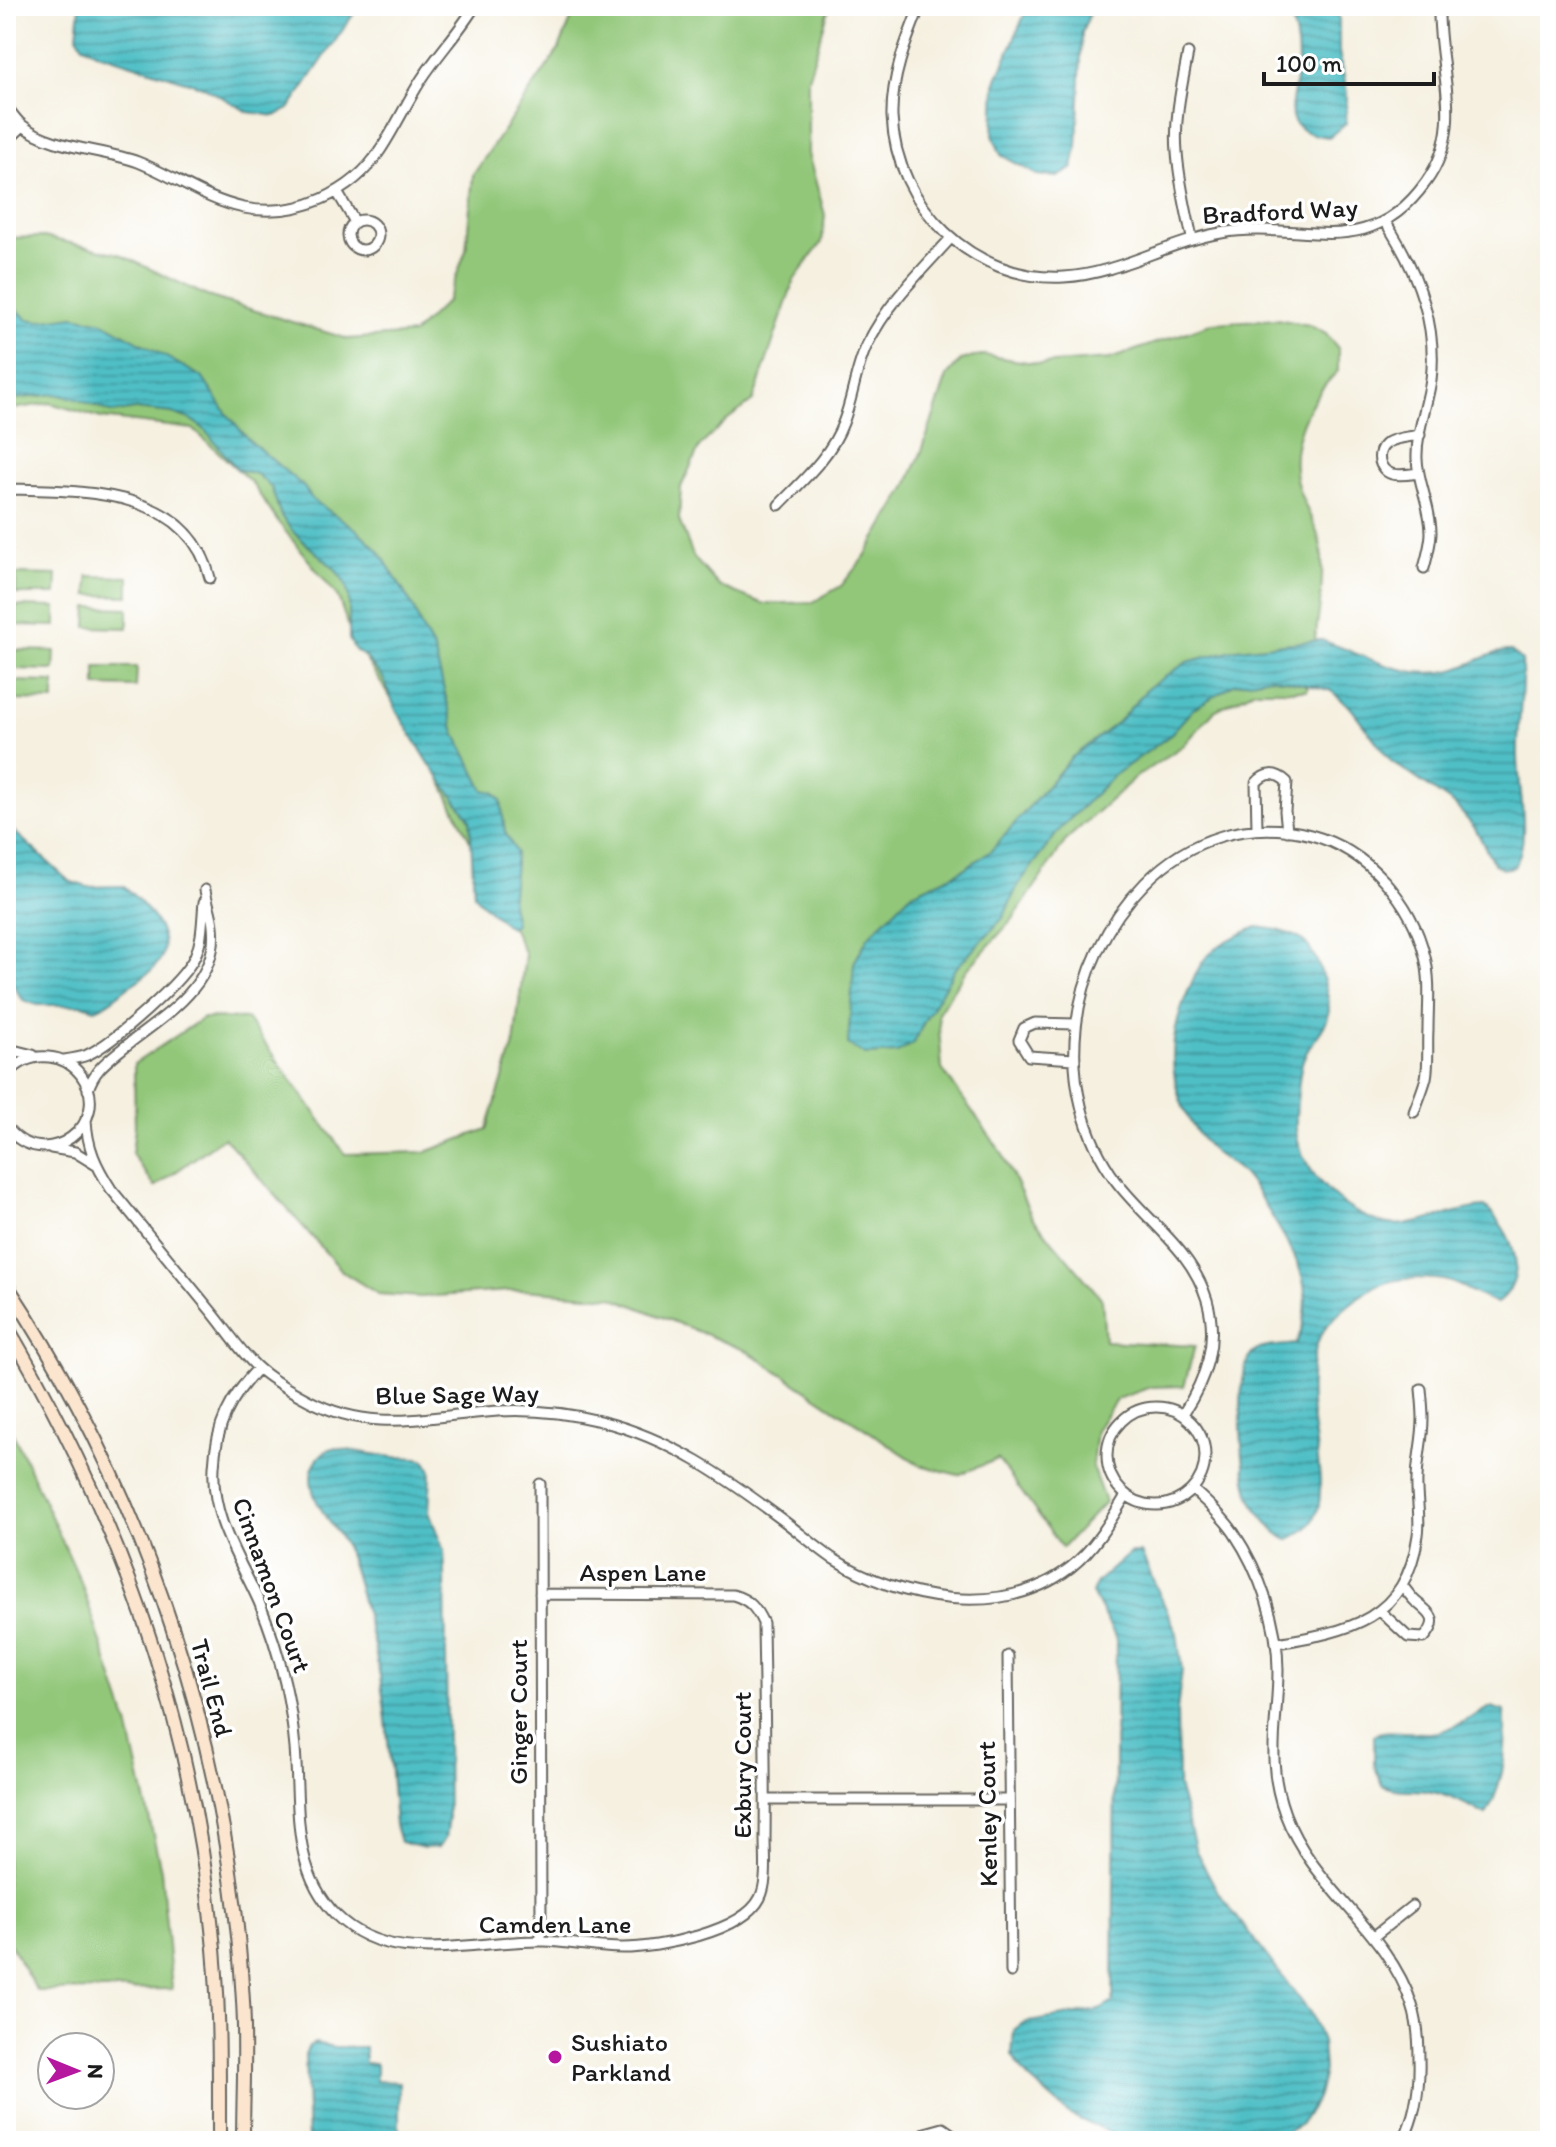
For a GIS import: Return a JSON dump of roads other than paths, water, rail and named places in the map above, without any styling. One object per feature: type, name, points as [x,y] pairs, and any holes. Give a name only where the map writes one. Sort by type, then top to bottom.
[{"type":"street","points":[[6,106],[23,126],[63,144],[131,160],[160,171],[220,202],[273,211],[298,208],[337,192],[363,172],[380,150],[436,57],[475,6]]},
{"type":"street","name":"Bradford Way","points":[[920,6],[896,71],[892,117],[895,140],[908,183],[932,221],[986,261],[1024,273],[1062,277],[1108,270],[1192,238],[1251,229],[1326,235],[1386,223]]},
{"type":"street","points":[[1424,568],[1431,532],[1419,473],[1417,445],[1431,376],[1432,349],[1429,323],[1415,274],[1386,223],[1424,185],[1438,165],[1445,145],[1449,106],[1441,57],[1439,6]]},
{"type":"street","points":[[1188,53],[1180,92],[1176,148],[1192,238]]},
{"type":"street","points":[[6,142],[23,126]]},
{"type":"street","points":[[337,192],[355,222]]},
{"type":"street","points":[[779,505],[822,460],[832,445],[843,423],[866,346],[882,318],[951,238]]},
{"type":"street","points":[[1419,473],[1391,473],[1384,470],[1379,462],[1380,452],[1386,444],[1420,435]]},
{"type":"street","points":[[6,489],[87,491],[119,496],[147,506],[184,532],[205,560],[210,578]]},
{"type":"street","points":[[1257,829],[1256,783],[1265,774],[1272,774],[1281,776],[1287,782],[1287,831]]},
{"type":"street","points":[[1183,1414],[1199,1390],[1207,1370],[1212,1321],[1207,1300],[1186,1256],[1131,1199],[1101,1156],[1083,1113],[1074,1059],[1080,995],[1090,966],[1115,917],[1132,896],[1174,857],[1199,843],[1226,834],[1257,829],[1313,836],[1361,860],[1383,879],[1401,901],[1415,927],[1425,958],[1429,983],[1426,1077],[1414,1112]]},
{"type":"street","points":[[6,1044],[26,1055],[63,1060],[80,1057],[99,1048],[186,973],[201,941],[205,890],[213,926],[211,958],[206,971],[189,995],[97,1069],[88,1090]]},
{"type":"street","points":[[1074,1059],[1029,1056],[1019,1040],[1024,1028],[1035,1023],[1075,1024]]},
{"type":"street","points":[[6,1077],[25,1060],[44,1056]]},
{"type":"street","points":[[63,1060],[79,1072],[88,1090]]},
{"type":"street","name":"Blue Sage Way","points":[[88,1090],[88,1147],[111,1189],[258,1368],[310,1401],[337,1412],[401,1422],[498,1411],[531,1411],[598,1421],[630,1430],[664,1443],[723,1476],[830,1557],[856,1571],[914,1593],[941,1597],[1000,1597],[1052,1580],[1073,1566],[1090,1548],[1126,1495]]},
{"type":"street","points":[[46,1147],[66,1142],[86,1119]]},
{"type":"street","points":[[6,1126],[24,1143]]},
{"type":"street","points":[[8,1143],[75,1152],[96,1165]]},
{"type":"street","name":"Trail End","points":[[6,1284],[67,1382],[110,1467],[163,1599],[201,1728],[219,1805],[237,1931],[243,2003],[243,2141]]},
{"type":"street","name":"Trail End","points":[[6,1325],[48,1395],[93,1488],[122,1558],[178,1734],[195,1809],[212,1928],[219,2033],[219,2141]]},
{"type":"street","name":"Cinnamon Court","points":[[258,1368],[236,1392],[225,1415],[214,1467],[215,1493],[220,1521],[259,1602],[284,1681],[295,1749],[302,1857],[310,1877],[337,1915]]},
{"type":"street","points":[[1277,1643],[1332,1634],[1356,1625],[1380,1611],[1402,1585],[1412,1563],[1419,1534],[1416,1483],[1423,1421],[1421,1389]]},
{"type":"street","points":[[1160,1407],[1183,1414],[1195,1426],[1204,1445],[1204,1469],[1193,1490],[1170,1503],[1158,1505],[1126,1495],[1111,1475],[1108,1462],[1108,1449],[1117,1427],[1135,1412],[1148,1408],[1160,1407]]},
{"type":"street","name":"Ginger Court","points":[[540,1484],[541,1941]]},
{"type":"street","points":[[1193,1490],[1219,1514],[1248,1555],[1270,1615],[1277,1643],[1278,1671],[1272,1757],[1276,1784],[1296,1839],[1311,1863],[1373,1937],[1399,1976],[1412,2004],[1419,2035],[1420,2068],[1410,2127],[1403,2141]]},
{"type":"street","points":[[1380,1611],[1408,1637],[1424,1638],[1430,1631],[1433,1622],[1431,1613],[1414,1600],[1402,1585]]},
{"type":"street","name":"Aspen Lane","points":[[540,1594],[733,1595],[746,1599]]},
{"type":"street","name":"Exbury Court","points":[[730,1923],[748,1912],[760,1898],[764,1880],[763,1623],[756,1608],[746,1599]]},
{"type":"street","name":"Kenley Court","points":[[1008,1656],[1011,1972]]},
{"type":"street","points":[[766,1800],[1009,1800]]},
{"type":"street","points":[[1373,1937],[1412,1906]]},
{"type":"street","name":"Camden Lane","points":[[337,1915],[353,1929],[377,1941],[398,1945],[474,1946],[541,1941],[623,1948],[649,1946],[704,1934],[730,1923]]},
{"type":"street","points":[[920,2141],[925,2133],[943,2128],[962,2141]]},
{"type":"water","points":[[80,6],[359,6],[289,109],[275,116],[248,112],[204,87],[98,53],[83,45],[77,36]]},
{"type":"water","points":[[1028,6],[1093,6],[1082,32],[1077,148],[1073,168],[1058,177],[1037,175],[1001,155],[993,135],[995,84]]},
{"type":"water","points":[[1287,6],[1339,6],[1339,52],[1347,93],[1346,123],[1329,137],[1311,134],[1299,128],[1293,120],[1291,111],[1298,54]]},
{"type":"water","points":[[6,299],[27,319],[39,321],[74,316],[103,322],[202,377],[249,440],[303,486],[313,500],[356,529],[379,551],[412,605],[434,650],[455,733],[484,790],[494,792],[501,800],[505,832],[516,852],[511,904],[515,923],[511,928],[474,895],[470,819],[430,765],[395,708],[383,678],[355,650],[349,639],[346,585],[335,569],[295,534],[281,516],[271,487],[257,474],[237,469],[204,429],[190,419],[172,413],[135,409],[113,413],[55,394],[6,400]]},
{"type":"water","points":[[1321,640],[1386,665],[1419,672],[1453,670],[1511,651],[1522,661],[1518,756],[1523,828],[1514,867],[1503,869],[1494,864],[1475,828],[1455,805],[1391,761],[1350,707],[1330,690],[1271,677],[1234,684],[1193,709],[1169,736],[1112,777],[1061,828],[1018,885],[1003,918],[954,970],[914,1043],[897,1053],[866,1055],[848,1045],[854,963],[868,937],[912,893],[957,873],[991,851],[1071,758],[1118,722],[1148,688],[1187,662],[1237,649]]},
{"type":"water","points":[[6,824],[69,881],[87,887],[123,886],[138,900],[154,919],[163,940],[160,960],[154,968],[95,1009],[83,1005],[37,1005],[23,1000],[6,975]]},
{"type":"water","points":[[1257,927],[1287,933],[1303,941],[1314,956],[1326,991],[1329,1012],[1302,1063],[1296,1116],[1299,1146],[1316,1177],[1328,1191],[1357,1213],[1389,1224],[1412,1223],[1485,1207],[1510,1241],[1516,1267],[1508,1292],[1497,1303],[1443,1280],[1400,1280],[1369,1290],[1327,1326],[1316,1349],[1311,1386],[1320,1481],[1318,1507],[1310,1525],[1288,1540],[1266,1522],[1247,1486],[1241,1399],[1247,1362],[1254,1352],[1296,1344],[1306,1310],[1303,1280],[1292,1250],[1254,1187],[1239,1170],[1214,1152],[1189,1119],[1175,1081],[1173,1062],[1174,1042],[1184,1001],[1203,962],[1218,947]]},
{"type":"water","points":[[334,1448],[419,1458],[426,1461],[431,1471],[429,1512],[444,1551],[445,1572],[448,1818],[445,1839],[439,1847],[424,1848],[400,1842],[395,1825],[386,1715],[371,1635],[347,1551],[312,1488],[311,1474],[315,1464],[324,1452]]},
{"type":"water","points":[[1130,1553],[1141,1553],[1177,1633],[1182,1670],[1177,1710],[1178,1786],[1196,1851],[1218,1892],[1311,2014],[1322,2041],[1324,2071],[1318,2096],[1300,2125],[1270,2141],[1130,2141],[1070,2115],[1028,2078],[1012,2055],[1014,2030],[1023,2023],[1100,2010],[1113,2002],[1116,1638],[1092,1593],[1097,1582]]},
{"type":"water","points":[[1491,1707],[1504,1711],[1505,1751],[1501,1777],[1486,1815],[1442,1795],[1382,1785],[1374,1764],[1374,1735],[1438,1732]]},
{"type":"water","points":[[315,2043],[334,2047],[365,2047],[365,2063],[376,2063],[376,2081],[399,2082],[399,2141],[308,2141],[305,2054],[309,2046]]},
{"type":"place","name":"Sushiato Parkland","points":[[555,2057]]}]
